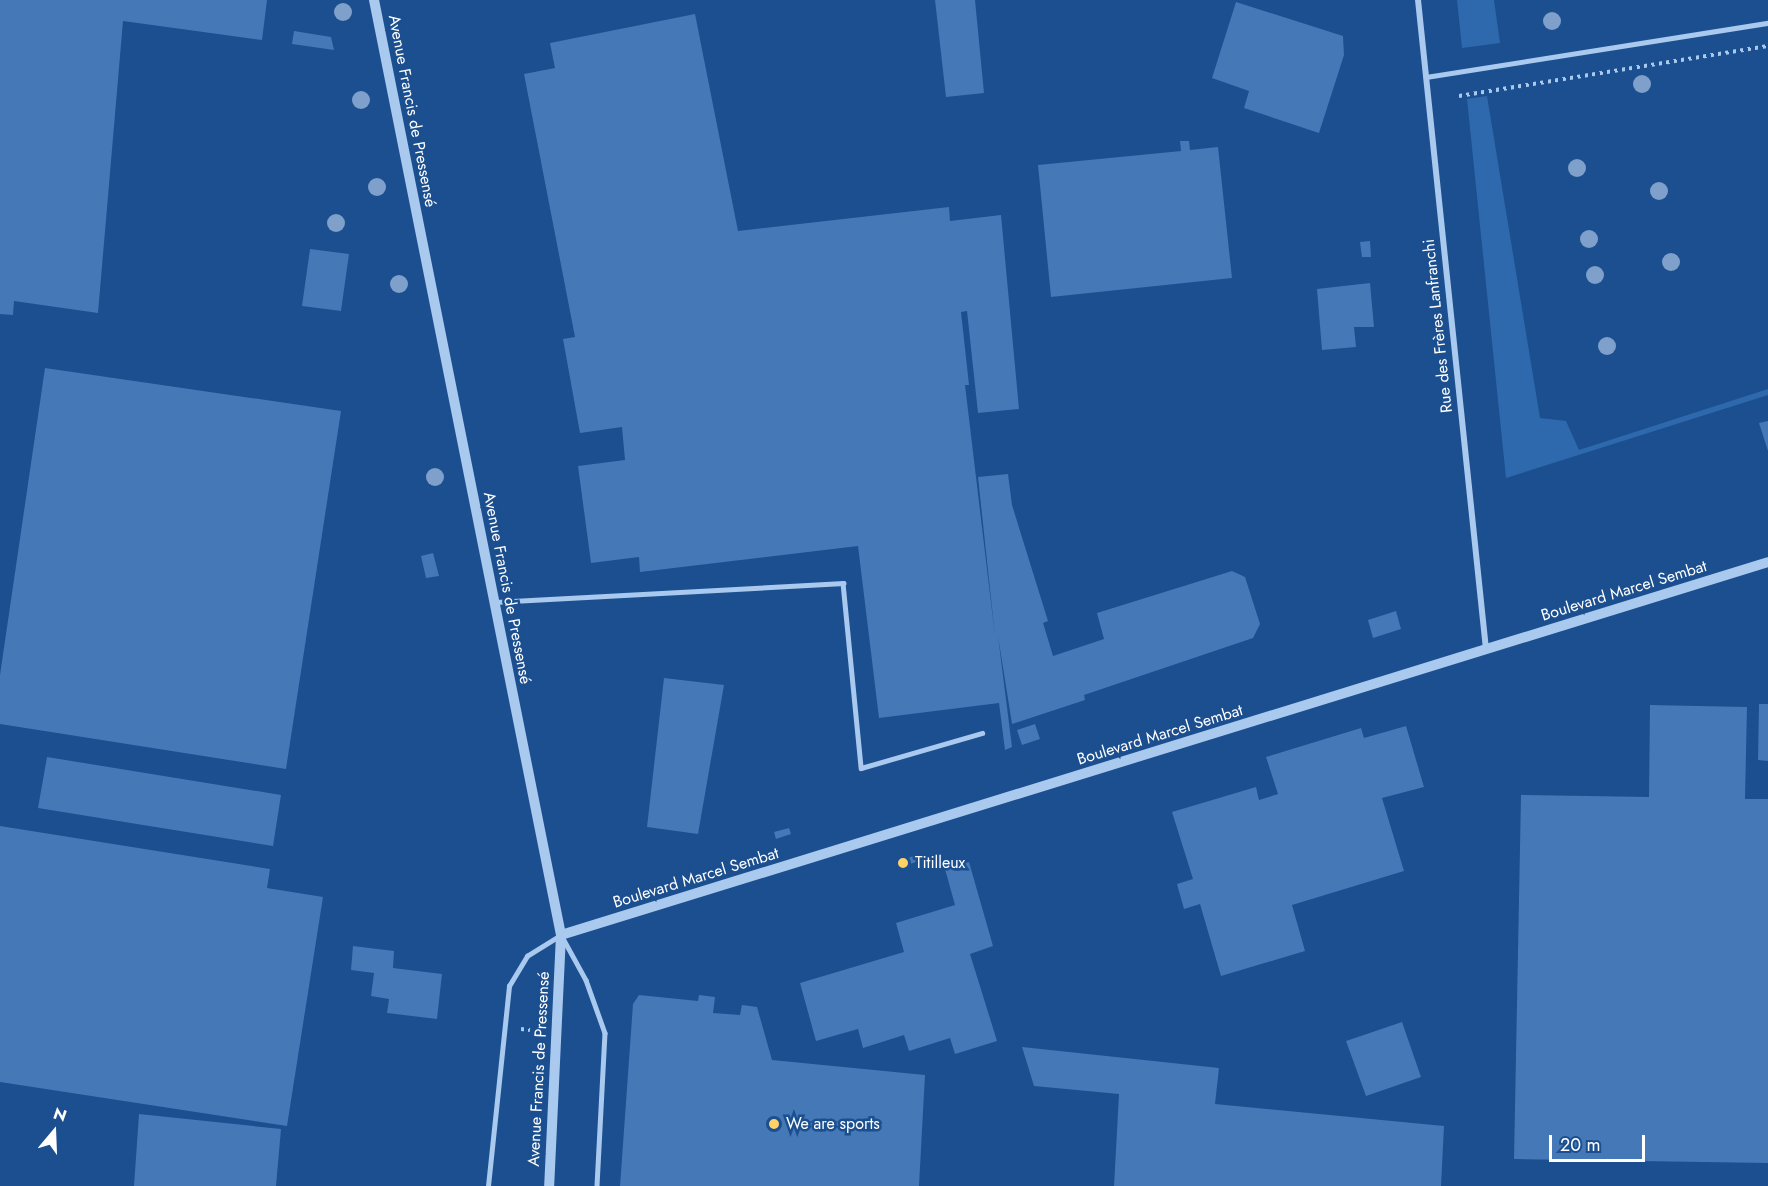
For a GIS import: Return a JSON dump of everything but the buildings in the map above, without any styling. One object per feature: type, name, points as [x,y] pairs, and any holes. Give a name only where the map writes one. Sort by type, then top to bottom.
[{"type":"street","name":"Avenue Francis de Pressensé","points":[[374,0],[561,935],[549,1186]]},
{"type":"street","name":"Rue des Frères Lanfranchi","points":[[1418,0],[1486,650]]},
{"type":"street","name":"Boulevard Marcel Sembat","points":[[561,935],[1768,562]]},
{"type":"lane","points":[[1426,77],[1768,23]]},
{"type":"lane","points":[[495,602],[540,603],[843,583],[861,768],[982,733]]},
{"type":"lane","points":[[488,1186],[509,986],[527,956],[561,935],[586,980],[605,1033],[597,1186]]},
{"type":"path","points":[[1460,96],[1768,46]]},
{"type":"shaded area","points":[[1457,0],[1494,0],[1500,43],[1462,48]]},
{"type":"shaded area","points":[[1487,96],[1540,418],[1566,421],[1579,450],[1768,389],[1768,395],[1506,478],[1467,99]]},
{"type":"place","name":"Titilleux","points":[[903,863]]},
{"type":"place","name":"We are sports","points":[[774,1124]]}]
